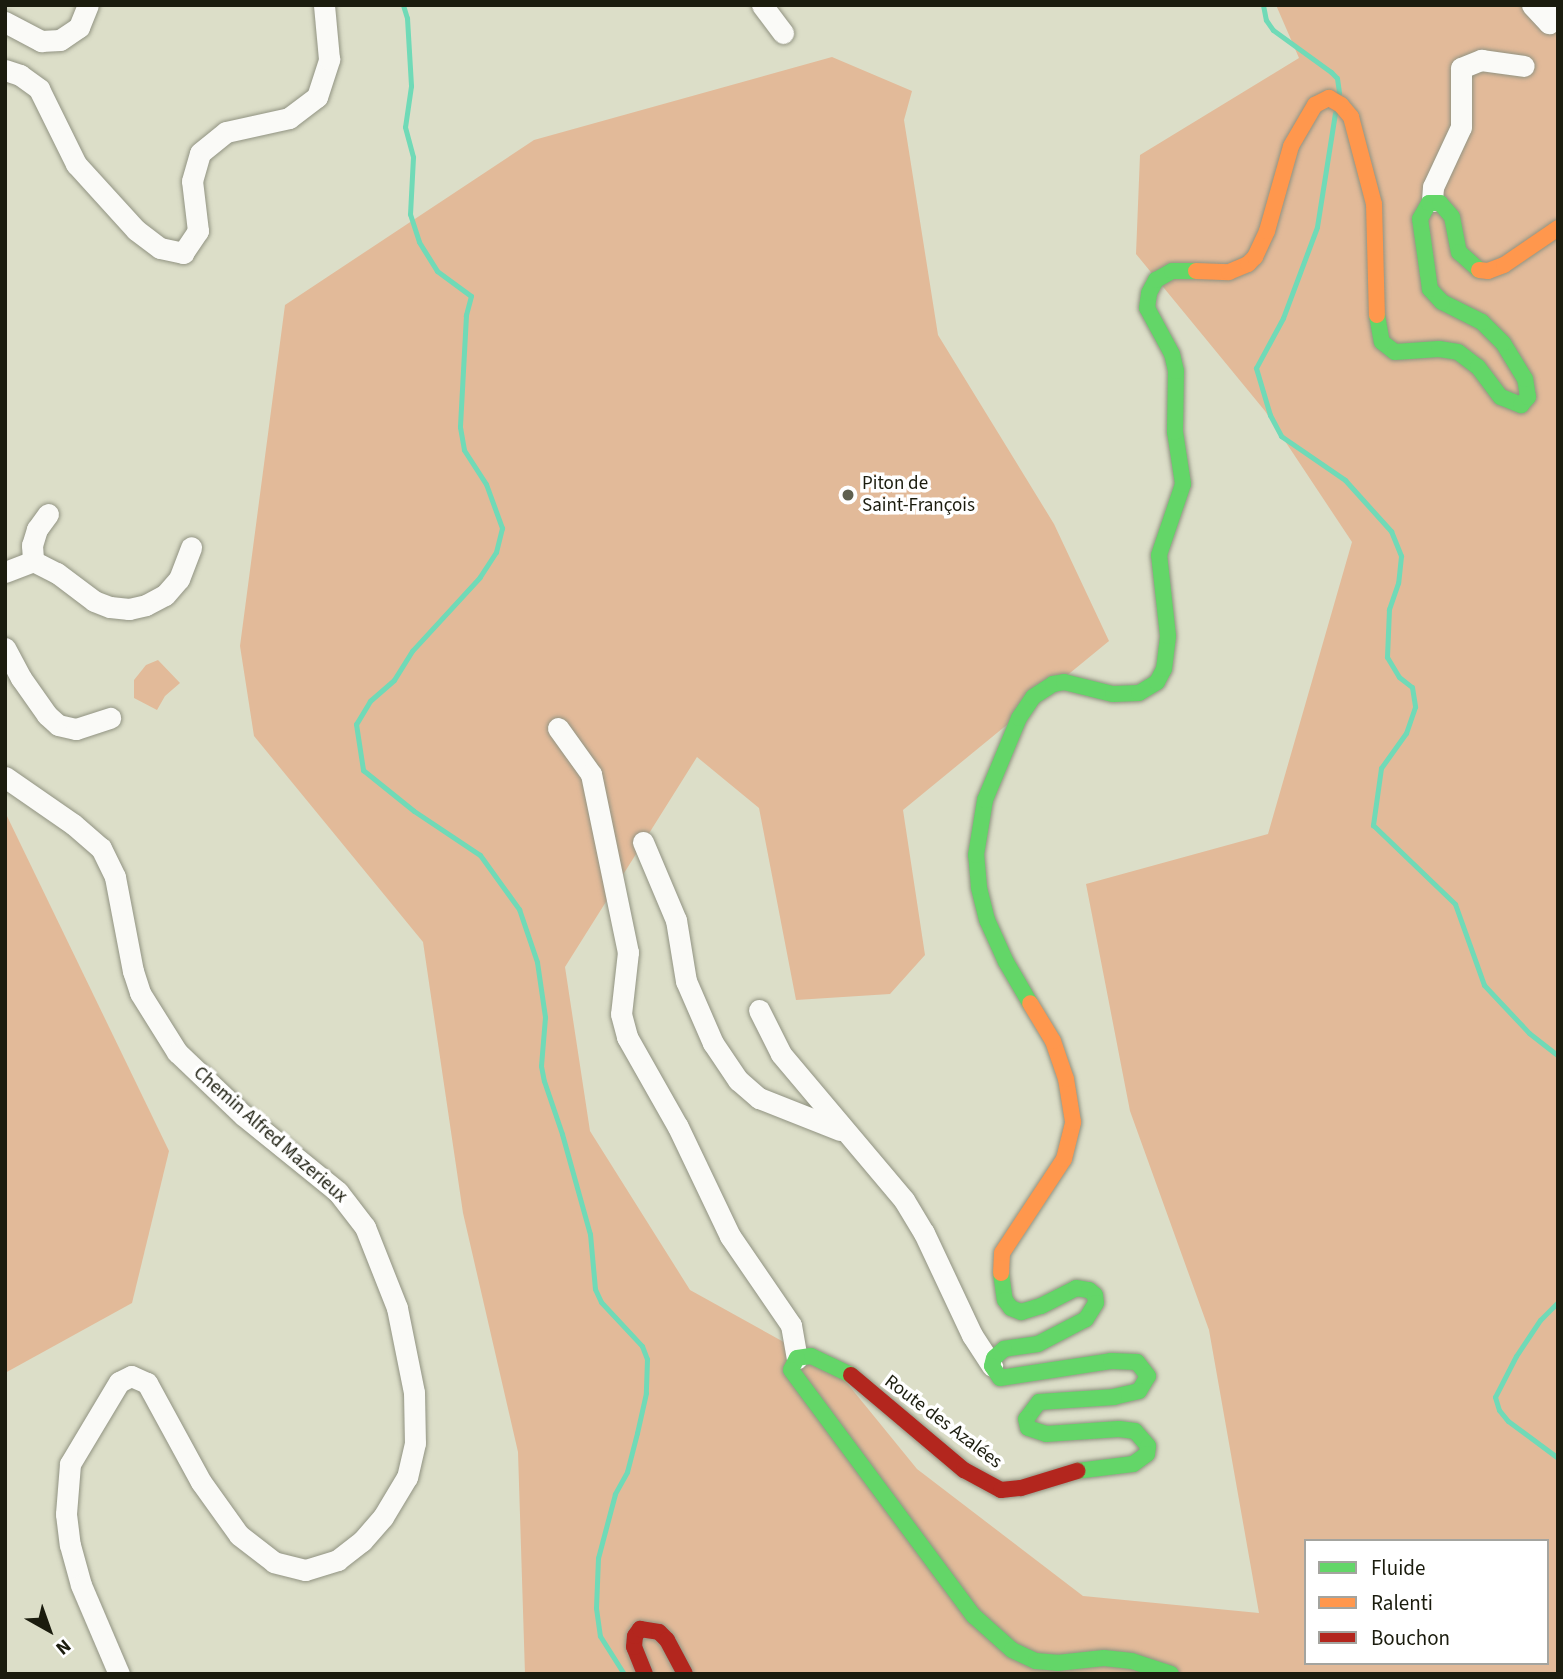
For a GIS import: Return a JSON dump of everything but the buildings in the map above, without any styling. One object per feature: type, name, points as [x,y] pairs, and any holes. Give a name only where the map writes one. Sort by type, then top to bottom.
[{"type":"main road","points":[[992,1366],[994,1358],[1004,1349],[1038,1343],[1086,1319],[1096,1303],[1095,1295],[1089,1290],[1076,1288],[1041,1306],[1021,1312],[1011,1308],[1005,1300],[1001,1286],[1002,1253],[1015,1228],[1064,1160],[1072,1140],[1073,1122],[1066,1079],[1053,1041],[1006,962],[987,920],[979,887],[976,855],[985,800],[1019,718],[1043,689],[1053,684],[1078,683],[1126,695],[1148,689],[1157,682],[1164,668],[1168,636],[1159,555],[1184,484],[1175,432],[1176,371],[1172,355],[1147,308],[1149,293],[1156,280],[1172,271],[1229,272],[1248,264],[1255,257],[1267,231],[1291,146],[1315,105],[1329,98],[1341,105],[1351,117],[1374,204],[1378,277],[1377,327],[1382,342],[1395,352],[1439,349],[1458,352],[1478,368],[1501,397],[1517,406],[1524,404],[1528,397],[1525,379],[1498,338],[1468,312],[1442,302],[1430,289],[1420,230],[1424,208],[1432,201],[1440,203],[1452,217],[1459,252],[1476,269],[1488,271],[1504,265],[1558,228]]},
{"type":"main road","name":"Route des Azalées","points":[[797,1358],[811,1356],[844,1370],[964,1469],[1001,1490],[1021,1488],[1078,1471],[1133,1464],[1147,1454],[1149,1446],[1135,1431],[1119,1429],[1046,1434],[1028,1428],[1026,1419],[1039,1402],[1114,1397],[1139,1391],[1148,1376],[1137,1362],[1111,1361],[1013,1378],[1000,1378],[992,1366]]},
{"type":"main road","points":[[797,1358],[792,1370],[799,1381],[936,1567],[974,1616],[993,1634],[1012,1650],[1036,1661],[1057,1663],[1104,1658],[1132,1661],[1171,1674]]},
{"type":"main road","points":[[645,1674],[634,1647],[635,1636],[640,1629],[659,1632],[667,1640],[685,1674]]},
{"type":"street","points":[[5,22],[41,41],[60,40],[79,27],[88,5]]},
{"type":"street","points":[[5,71],[20,75],[39,89],[76,164],[135,230],[160,248],[183,253],[198,231],[192,181],[200,153],[226,132],[289,118],[317,97],[329,59],[324,5]]},
{"type":"street","points":[[762,5],[783,33]]},
{"type":"street","points":[[1532,5],[1550,14]]},
{"type":"street","points":[[1432,201],[1433,187],[1461,127],[1461,68],[1481,60],[1524,66]]},
{"type":"street","points":[[33,561],[32,545],[37,530],[48,514]]},
{"type":"street","points":[[5,572],[33,561],[57,573],[94,601],[110,607],[129,609],[146,605],[165,595],[179,579],[191,547]]},
{"type":"street","points":[[5,648],[20,678],[58,726],[76,729],[110,718]]},
{"type":"street","points":[[558,728],[591,774],[628,952],[621,1014],[626,1037],[668,1109],[730,1236],[791,1325],[797,1358]]},
{"type":"street","name":"Chemin Alfred Mazerieux","points":[[5,777],[73,824],[101,848],[115,877],[133,971],[140,993],[150,1013],[177,1052],[243,1115],[338,1192],[365,1227],[397,1308],[415,1392],[415,1443],[407,1476],[383,1517],[362,1541],[338,1560],[304,1570],[274,1562],[239,1535],[201,1482],[148,1383],[131,1376],[119,1382],[70,1464],[66,1504],[70,1545],[81,1585],[119,1674]]},
{"type":"street","points":[[643,842],[679,929],[683,970],[691,994],[713,1044],[738,1080],[770,1104],[819,1119],[851,1135]]},
{"type":"street","points":[[759,1010],[781,1054],[904,1200],[924,1233],[972,1335],[992,1366]]},
{"type":"shaded area","points":[[1276,5],[1558,5],[1558,1674],[525,1674],[518,1452],[463,1213],[423,942],[254,736],[240,646],[285,305],[534,140],[832,57],[912,91],[904,120],[938,335],[1054,524],[1109,641],[903,810],[925,955],[890,994],[796,1000],[759,808],[697,757],[565,967],[590,1131],[690,1290],[838,1372],[917,1469],[1083,1596],[1259,1613],[1209,1330],[1130,1111],[1086,884],[1268,834],[1352,542],[1265,411],[1136,254],[1140,155],[1299,58]]},
{"type":"shaded area","points":[[158,660],[180,683],[165,696],[157,710],[134,698],[134,680],[146,665]]},
{"type":"shaded area","points":[[5,812],[169,1151],[132,1303],[5,1373]]},
{"type":"waterway","points":[[403,5],[407,18],[411,86],[405,127],[413,157],[410,214],[419,242],[437,271],[471,296],[466,315],[460,427],[464,450],[486,484],[502,528],[496,552],[480,577],[412,651],[394,680],[370,701],[356,724],[363,770],[414,811],[480,855],[519,909],[537,962],[545,1017],[541,1066],[590,1234],[595,1289],[601,1302],[642,1346],[647,1359],[646,1393],[637,1433],[627,1472],[615,1494],[598,1558],[596,1608],[600,1636],[624,1674]]},
{"type":"waterway","points":[[1263,5],[1266,20],[1273,30],[1331,72],[1337,78],[1339,93]]},
{"type":"waterway","points":[[1335,113],[1317,227],[1283,318],[1256,368],[1270,415],[1281,436],[1345,480],[1391,531],[1401,556],[1398,583],[1389,609],[1387,657],[1399,677],[1412,687],[1415,707],[1406,733],[1381,768],[1373,825],[1455,904],[1484,985],[1529,1033],[1558,1056]]},
{"type":"waterway","points":[[1558,1302],[1540,1320],[1516,1356],[1495,1397],[1499,1410],[1508,1421],[1558,1458]]},
{"type":"traffic: fast","points":[[1377,315],[1382,342],[1395,352],[1439,349],[1458,352],[1478,367],[1501,397],[1521,405],[1528,397],[1525,379],[1503,343],[1482,322],[1442,302],[1430,289],[1420,219],[1429,203],[1440,203],[1452,217],[1459,252],[1479,270]]},
{"type":"traffic: fast","points":[[1030,1003],[1006,962],[987,920],[979,887],[976,855],[985,800],[1019,718],[1033,697],[1053,684],[1064,682],[1113,694],[1139,693],[1157,682],[1164,669],[1168,636],[1159,555],[1183,484],[1175,432],[1176,371],[1172,354],[1147,308],[1149,293],[1156,280],[1172,271],[1196,271]]},
{"type":"traffic: fast","points":[[1001,1273],[1005,1300],[1011,1308],[1021,1312],[1041,1306],[1076,1288],[1089,1290],[1095,1295],[1096,1303],[1086,1319],[1038,1344],[1004,1349],[994,1358],[992,1366],[1000,1378],[1111,1361],[1137,1362],[1148,1376],[1139,1391],[1114,1397],[1039,1402],[1026,1419],[1028,1428],[1046,1434],[1119,1429],[1135,1431],[1148,1446],[1147,1454],[1133,1464],[1077,1471]]},
{"type":"traffic: fast","points":[[851,1375],[811,1356],[797,1358],[791,1370],[974,1616],[1012,1650],[1036,1661],[1057,1663],[1104,1658],[1132,1661],[1171,1674]]},
{"type":"traffic: slow","points":[[1196,271],[1229,272],[1248,264],[1255,257],[1267,231],[1291,146],[1315,105],[1329,98],[1341,105],[1351,117],[1374,204],[1377,315]]},
{"type":"traffic: slow","points":[[1479,270],[1488,271],[1504,265],[1558,228]]},
{"type":"traffic: slow","points":[[1001,1273],[1002,1253],[1064,1159],[1073,1122],[1066,1079],[1053,1041],[1030,1003]]},
{"type":"traffic: jam","points":[[851,1375],[964,1470],[1001,1490],[1021,1488],[1077,1471]]},
{"type":"traffic: jam","points":[[645,1674],[634,1647],[635,1636],[640,1629],[659,1632],[667,1640],[685,1674]]},
{"type":"place","name":"Piton de Saint-François","points":[[848,495]]}]
